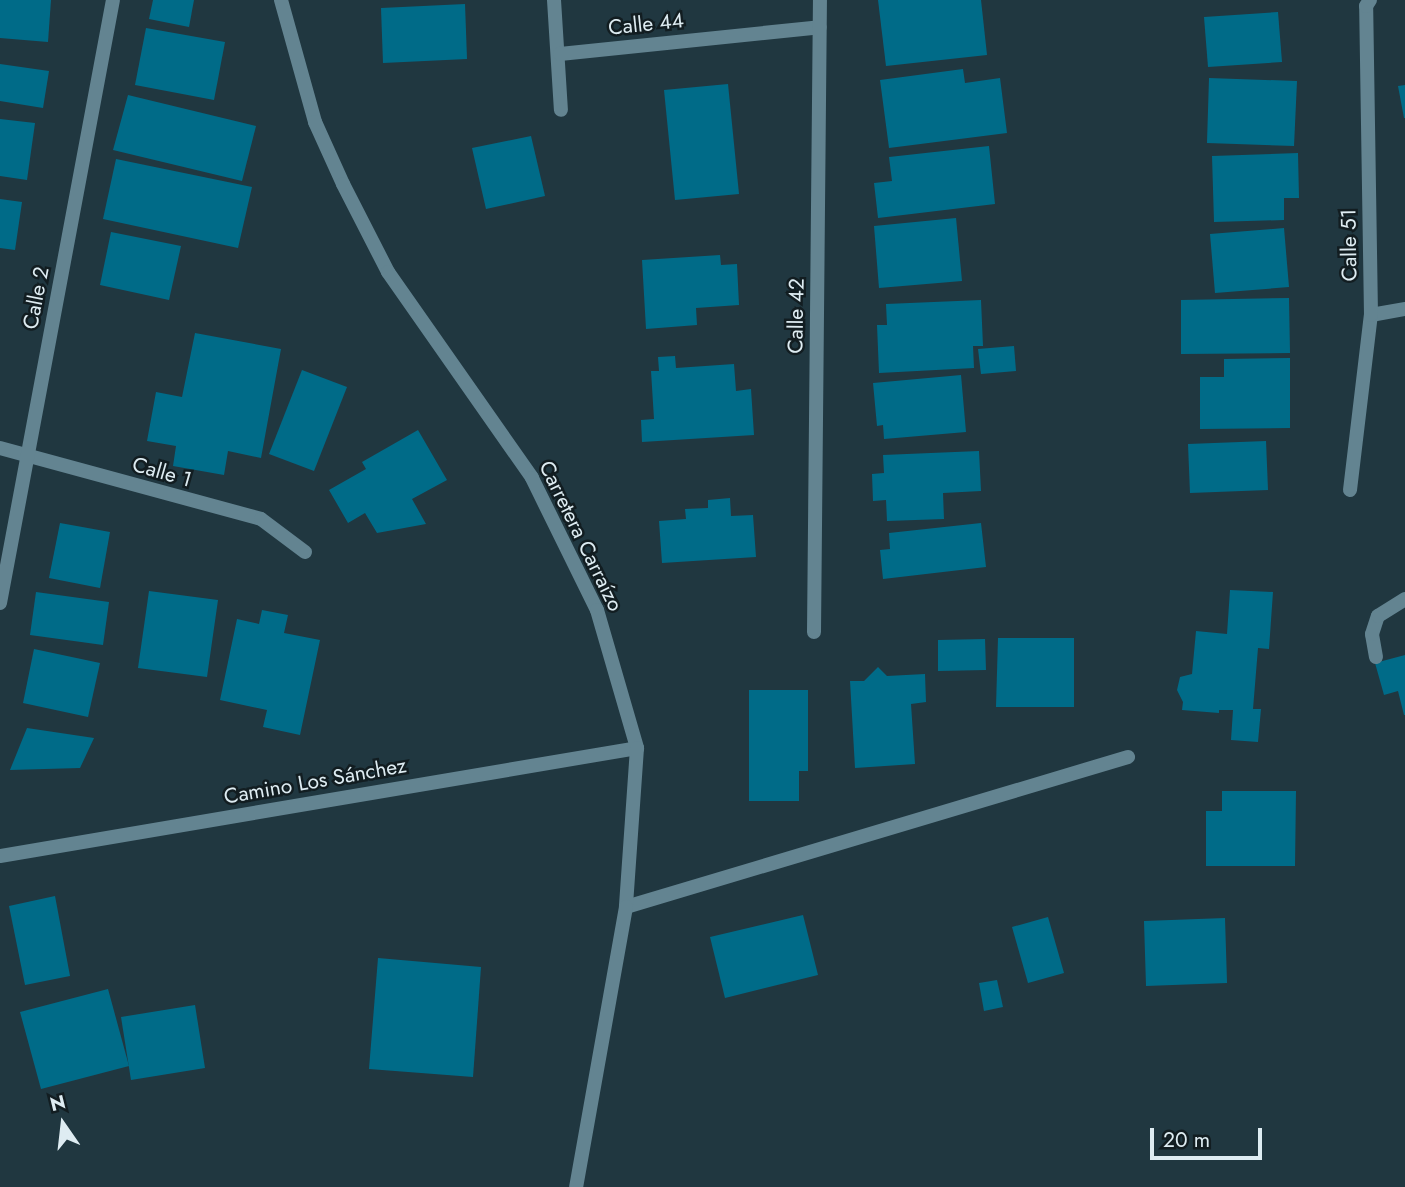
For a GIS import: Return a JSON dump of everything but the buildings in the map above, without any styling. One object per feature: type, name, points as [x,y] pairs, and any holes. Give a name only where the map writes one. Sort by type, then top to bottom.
[{"type":"street","name":"Calle 2","points":[[0,603],[113,0]]},
{"type":"street","name":"Carretera Carraízo","points":[[281,0],[315,122],[388,272],[532,478],[597,610],[637,748],[626,907],[576,1187]]},
{"type":"street","points":[[554,0],[560,54],[561,110]]},
{"type":"street","name":"Calle 42","points":[[814,632],[820,0]]},
{"type":"street","name":"Calle 51","points":[[1350,490],[1371,315],[1366,6],[1370,0]]},
{"type":"street","name":"Calle 44","points":[[560,54],[820,27]]},
{"type":"street","points":[[1371,315],[1405,309]]},
{"type":"street","name":"Calle 1","points":[[0,448],[261,519],[305,552]]},
{"type":"street","points":[[1376,657],[1372,634],[1378,616],[1405,599]]},
{"type":"street","name":"Camino Los Sánchez","points":[[0,856],[637,748]]},
{"type":"street","points":[[626,907],[1128,757]]}]
